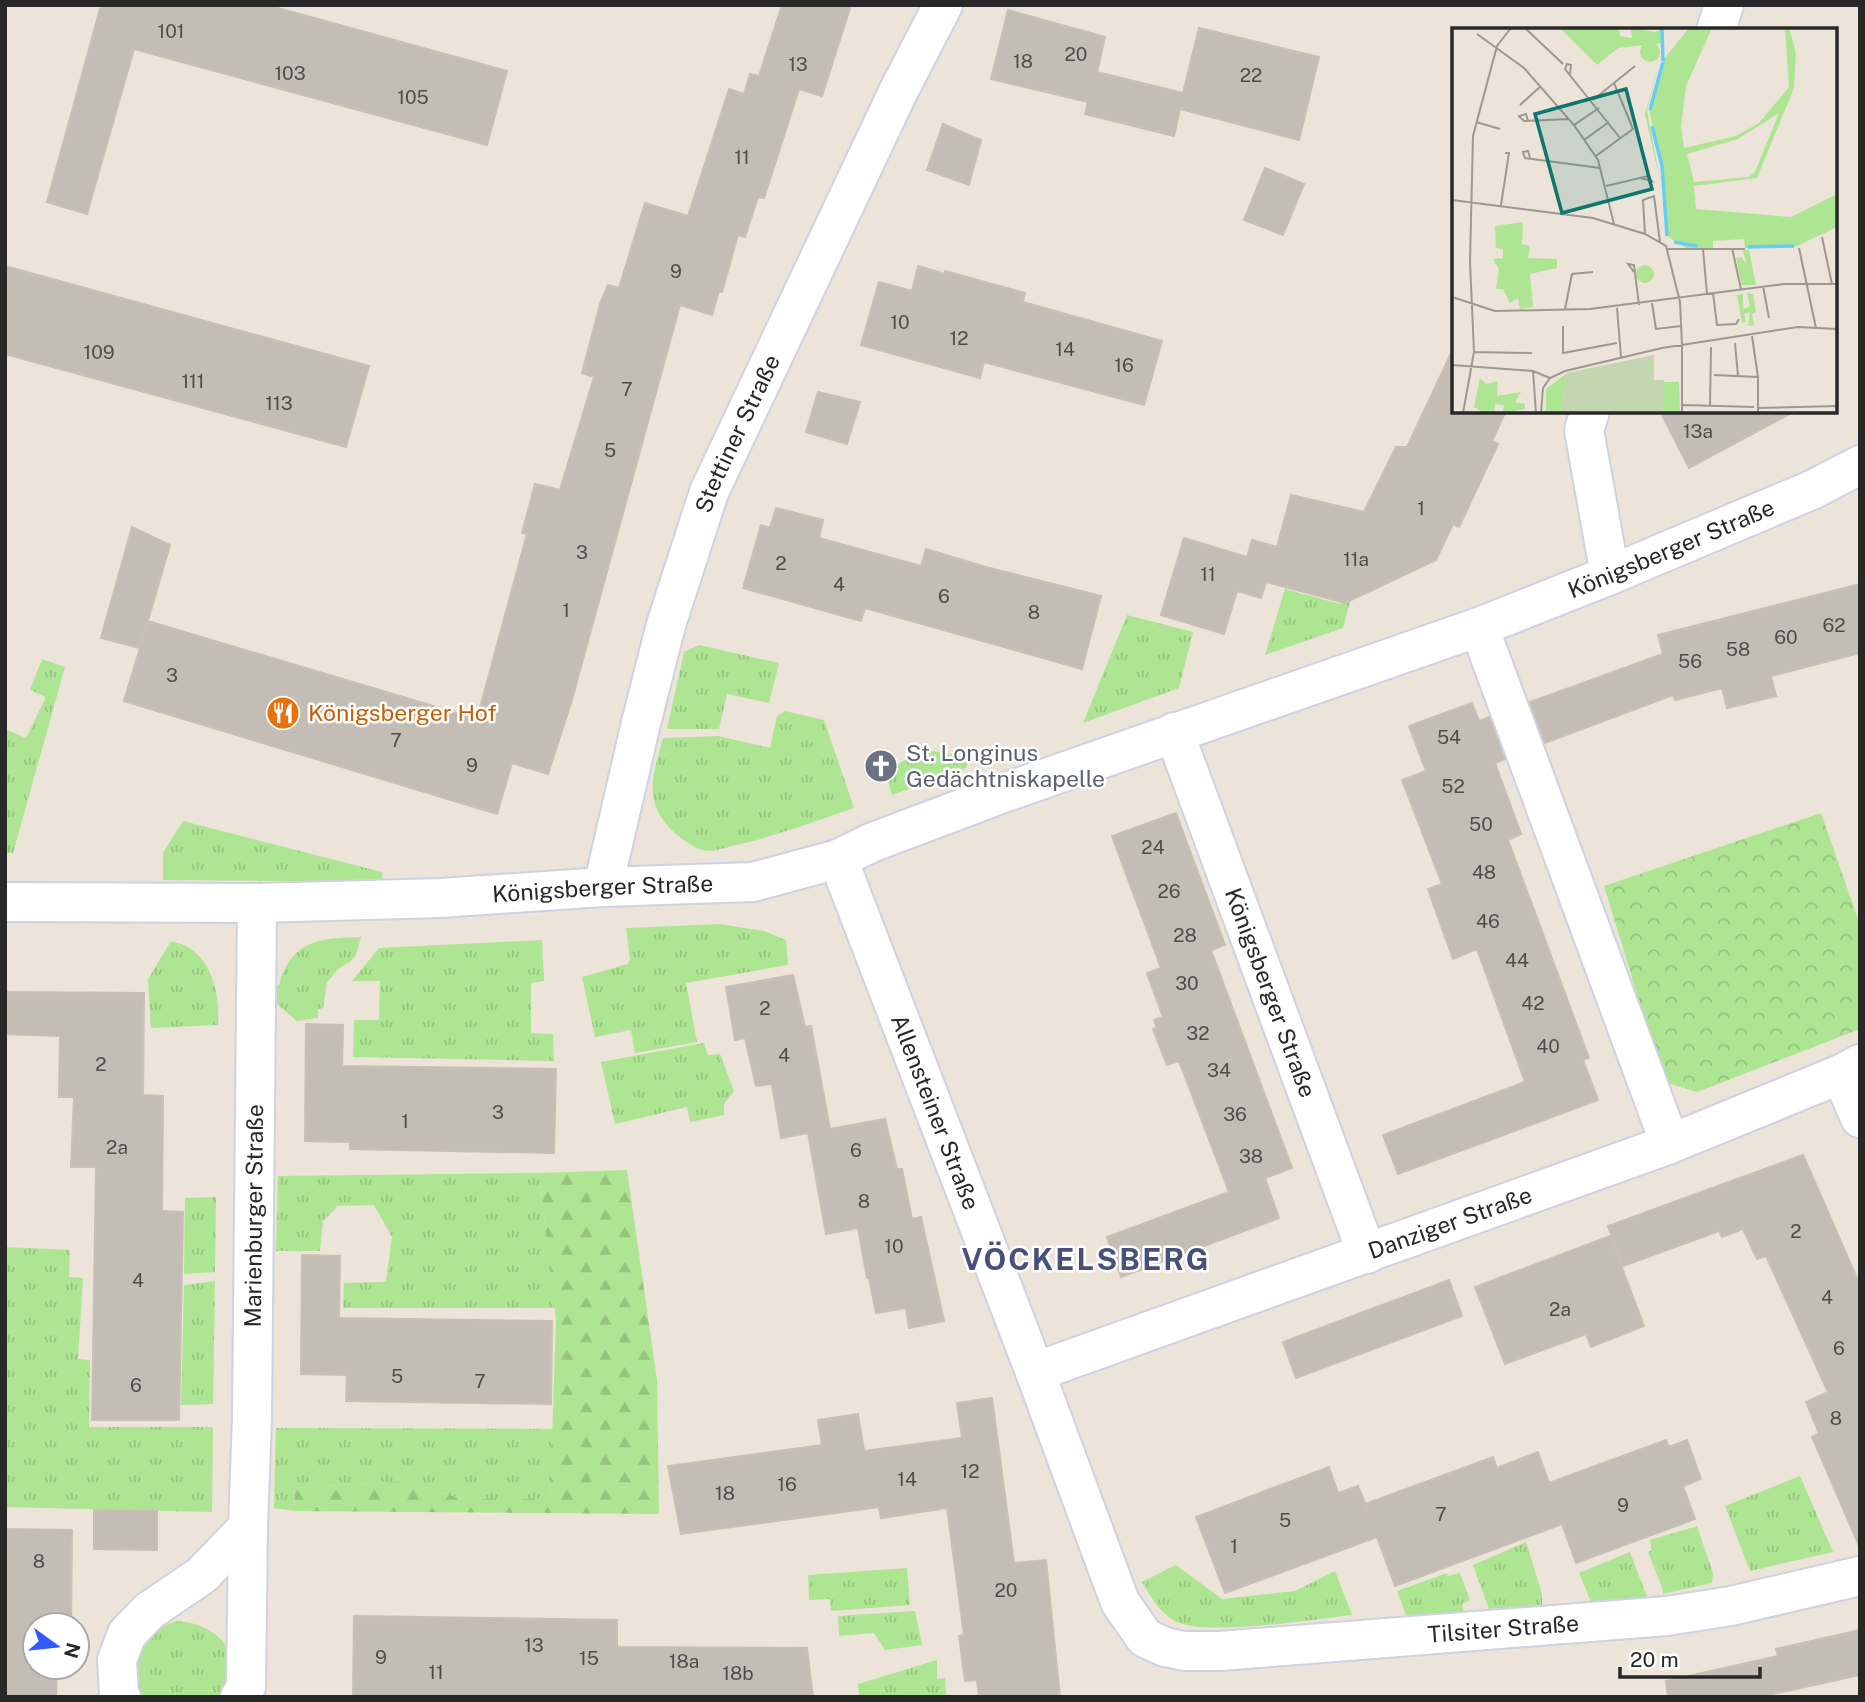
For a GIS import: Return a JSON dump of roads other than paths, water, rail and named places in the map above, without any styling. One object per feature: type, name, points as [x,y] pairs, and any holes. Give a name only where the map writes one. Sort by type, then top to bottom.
[{"type":"street","name":"Stettiner Straße","points":[[603,887],[666,625],[709,492],[898,92],[943,5]]},
{"type":"street","points":[[1717,28],[1724,5]]},
{"type":"street","points":[[1589,413],[1584,430],[1610,575]]},
{"type":"street","name":"Königsberger Straße","points":[[5,902],[257,903],[441,898],[603,887],[753,882],[838,859],[873,842],[982,801],[1479,627],[1814,489],[1860,465]]},
{"type":"street","points":[[1479,627],[1670,1144]]},
{"type":"street","name":"Königsberger Straße","points":[[1174,732],[1367,1254]]},
{"type":"street","name":"Allensteiner Straße","points":[[838,859],[1035,1372],[1120,1602],[1145,1637]]},
{"type":"street","name":"Marienburger Straße","points":[[240,1697],[246,1687],[247,1527],[252,1417],[257,903]]},
{"type":"street","points":[[1850,1069],[1860,1118]]},
{"type":"street","name":"Danziger Straße","points":[[1035,1372],[1670,1144],[1850,1069]]},
{"type":"street","points":[[121,1697],[118,1693],[117,1660],[127,1634],[149,1611],[202,1575],[247,1527]]},
{"type":"street","name":"Tilsiter Straße","points":[[1145,1637],[1165,1647],[1185,1651],[1220,1651],[1667,1616],[1731,1606],[1860,1576]]},
{"type":"place","name":"Königsberger Hof","points":[[283,713]]},
{"type":"place","name":"St. Longinus Gedächtniskapelle","points":[[881,766]]},
{"type":"district","name":"VÖCKELSBERG","points":[[1086,1260]]}]
